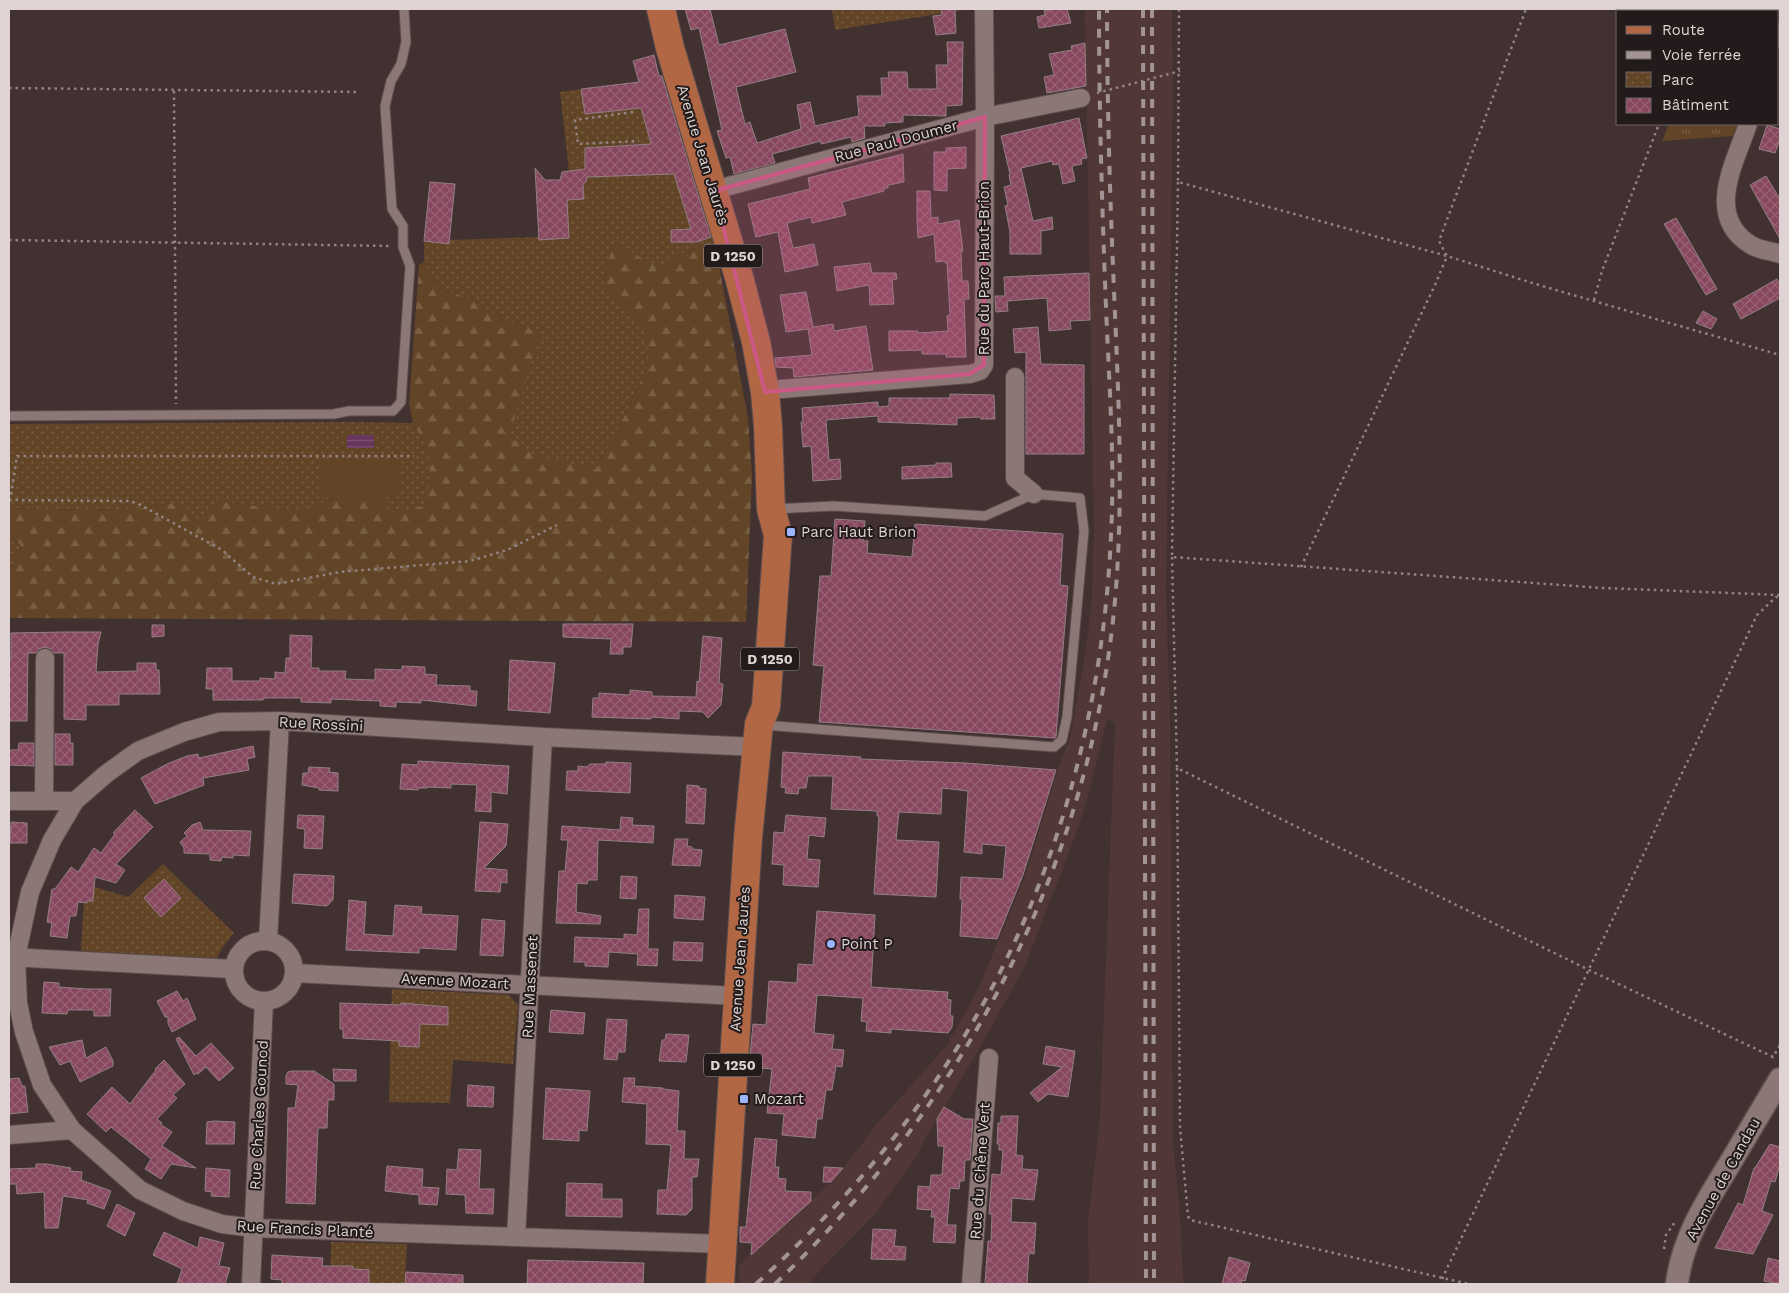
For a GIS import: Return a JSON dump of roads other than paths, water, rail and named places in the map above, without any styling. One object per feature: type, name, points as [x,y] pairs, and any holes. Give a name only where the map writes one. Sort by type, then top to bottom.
[{"type":"main road","name":"Avenue Jean Jaurès","points":[[661,9],[670,48],[714,191],[754,333],[765,392],[768,426],[771,509],[765,534],[754,705],[758,736],[748,838],[737,996],[720,1284]]},
{"type":"street","name":"Rue du Parc Haut-Brion","points":[[765,392],[781,389],[970,374],[980,371],[984,365],[984,9]]},
{"type":"street","name":"Rue Paul Doumer","points":[[714,191],[985,118],[1081,98]]},
{"type":"street","points":[[1748,125],[1727,185],[1726,213],[1731,224],[1742,238],[1753,246],[1780,254]]},
{"type":"street","points":[[1015,377],[1015,478],[1034,494]]},
{"type":"street","points":[[44,801],[45,658]]},
{"type":"street","name":"Rue Rossini","points":[[12,957],[30,892],[52,840],[75,802],[106,774],[138,751],[184,732],[219,722],[280,722],[543,737],[758,736]]},
{"type":"street","points":[[268,941],[280,722]]},
{"type":"street","name":"Rue Massenet","points":[[516,1237],[543,737]]},
{"type":"street","points":[[9,801],[75,802]]},
{"type":"street","points":[[268,941],[284,948],[290,955],[294,972],[292,981],[281,995],[273,1000],[264,1001],[254,1000],[239,988],[234,979],[233,969],[238,955],[248,944],[268,941]]},
{"type":"street","points":[[12,957],[233,969]]},
{"type":"street","name":"Rue Francis Planté","points":[[12,957],[18,1003],[33,1062],[42,1085],[72,1130],[140,1190],[183,1211],[222,1224],[254,1228],[723,1244]]},
{"type":"street","name":"Avenue Mozart","points":[[294,972],[737,996]]},
{"type":"street","name":"Rue Charles Gounod","points":[[251,1284],[264,1001]]},
{"type":"street","name":"Rue du Chêne Vert","points":[[971,1284],[989,1058]]},
{"type":"street","name":"Avenue de Candau","points":[[1676,1284],[1689,1237],[1712,1192],[1780,1079]]},
{"type":"street","points":[[9,1135],[72,1130]]},
{"type":"lane","points":[[9,416],[334,414],[348,411],[393,411],[401,402],[410,266],[403,246],[402,226],[392,209],[385,106],[391,81],[401,64],[406,42],[404,9]]},
{"type":"lane","points":[[758,736],[1054,747],[1062,740],[1067,717],[1084,531],[1080,498],[1034,494],[985,516],[834,506],[771,509]]},
{"type":"railway","points":[[756,1284],[836,1206],[907,1120],[950,1059],[986,1000],[1017,938],[1043,874],[1065,808],[1083,741],[1097,673],[1106,604],[1111,535],[1112,450],[1102,195],[1099,9]]},
{"type":"railway","points":[[775,1284],[845,1211],[909,1133],[965,1049],[1013,961],[1053,869],[1084,774],[1105,675],[1117,574],[1119,539],[1119,433],[1109,150],[1107,9]]},
{"type":"railway","points":[[1143,9],[1146,1284]]},
{"type":"railway","points":[[1152,9],[1154,1284]]},
{"type":"place","name":"Parc Haut Brion","points":[[791,532]]},
{"type":"place","name":"Point P","points":[[831,944]]},
{"type":"place","name":"Mozart","points":[[744,1099]]}]
